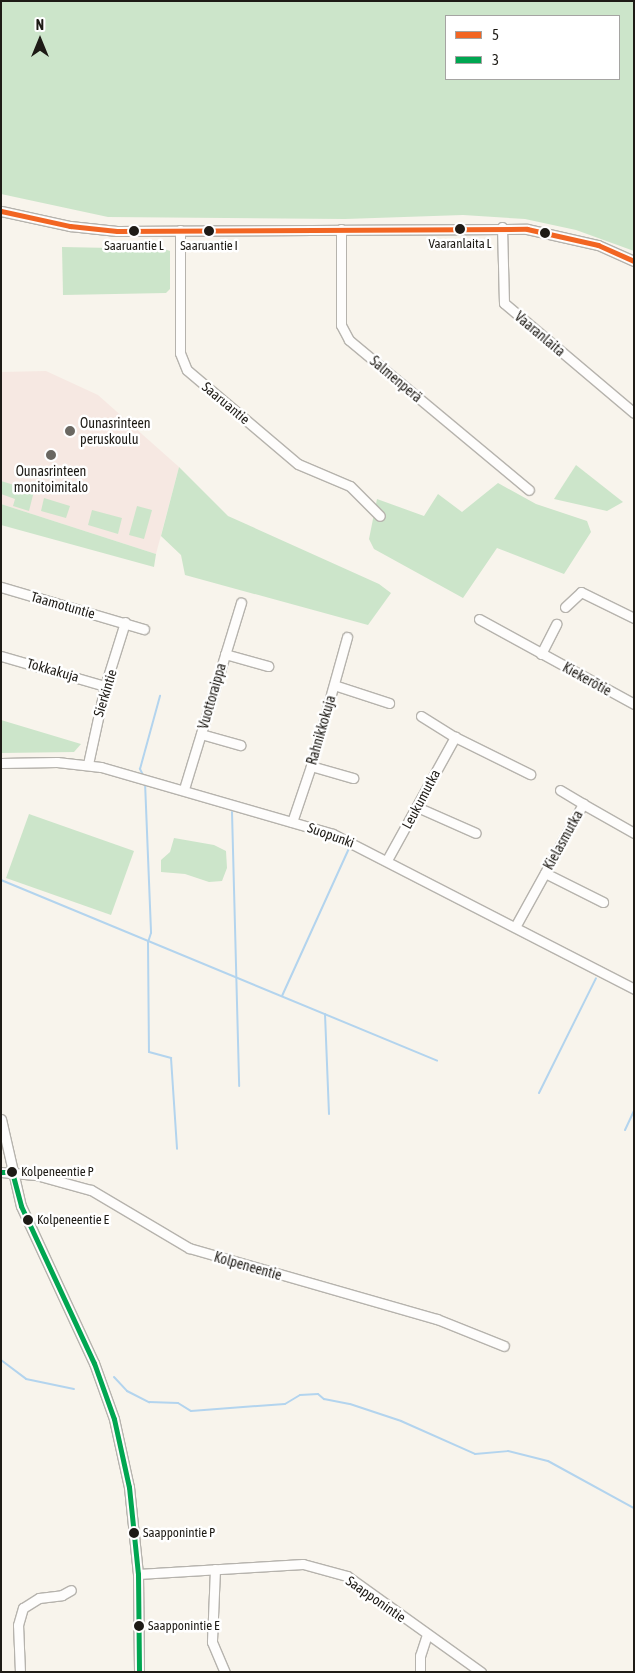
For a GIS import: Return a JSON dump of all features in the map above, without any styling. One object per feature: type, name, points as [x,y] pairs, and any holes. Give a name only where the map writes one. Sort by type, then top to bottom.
[{"type":"street","points":[[1,211],[84,228],[180,230],[502,227],[545,231],[579,239],[634,261]]},
{"type":"street","name":"Vaaranlaita","points":[[502,227],[504,303],[634,413]]},
{"type":"street","name":"Salmenperä","points":[[341,229],[341,325],[349,340],[529,490]]},
{"type":"street","name":"Saaruantie","points":[[180,230],[180,353],[187,370],[298,464],[350,486],[380,516]]},
{"type":"street","name":"Taamotuntie","points":[[1,587],[144,629]]},
{"type":"street","points":[[565,607],[581,592],[634,618]]},
{"type":"street","name":"Vuottoraippa","points":[[184,789],[241,602]]},
{"type":"street","name":"Kiekerötie","points":[[479,619],[634,704]]},
{"type":"street","name":"Sierkintie","points":[[88,764],[105,686],[125,622]]},
{"type":"street","points":[[541,654],[556,624]]},
{"type":"street","name":"Rahnikkokuja","points":[[292,822],[311,766],[347,637]]},
{"type":"street","points":[[224,654],[268,666]]},
{"type":"street","name":"Tokkakuja","points":[[1,656],[105,686]]},
{"type":"street","points":[[334,685],[388,702]]},
{"type":"street","points":[[421,716],[455,737],[530,774]]},
{"type":"street","points":[[201,734],[240,745]]},
{"type":"street","name":"Leukumutka","points":[[387,860],[455,737]]},
{"type":"street","name":"Suopunki","points":[[1,763],[88,764],[184,789],[333,834],[387,860],[634,989]]},
{"type":"street","points":[[311,766],[353,778]]},
{"type":"street","points":[[560,790],[583,804]]},
{"type":"street","name":"Kielasmutka","points":[[516,927],[583,804],[634,833]]},
{"type":"street","points":[[417,807],[476,833]]},
{"type":"street","points":[[544,873],[603,902]]},
{"type":"street","points":[[1,1118],[21,1206],[94,1363],[114,1419],[129,1487],[138,1574],[139,1672]]},
{"type":"street","name":"Kolpeneentie","points":[[1,1172],[36,1174],[91,1190],[189,1248],[438,1319],[504,1346]]},
{"type":"street","name":"Saapponintie","points":[[138,1574],[302,1564],[347,1576],[481,1672]]},
{"type":"street","points":[[216,1569],[212,1642],[225,1672]]},
{"type":"street","points":[[20,1672],[18,1625],[23,1608],[39,1598],[62,1595],[71,1590]]},
{"type":"street","points":[[420,1672],[420,1656],[426,1634]]},
{"type":"shaded area","name":"Ounasrinteen peruskoulu","points":[[46,371],[98,395],[179,467],[156,554],[1,504],[1,372]]},
{"type":"green space","points":[[1,1],[634,1],[634,251],[576,230],[525,219],[463,215],[345,219],[108,217],[1,194]]},
{"type":"green space","points":[[62,247],[164,249],[170,251],[170,289],[166,293],[63,295]]},
{"type":"green space","points":[[576,465],[623,502],[607,511],[554,499]]},
{"type":"green space","points":[[179,467],[228,516],[379,584],[391,593],[368,625],[185,575],[181,555],[161,536]]},
{"type":"green space","points":[[1,481],[34,491],[29,511],[13,506],[15,499],[1,494]]},
{"type":"green space","points":[[498,483],[536,504],[587,521],[591,532],[564,574],[497,548],[463,598],[374,549],[369,539],[377,499],[424,516],[438,494],[462,512]]},
{"type":"green space","points":[[44,498],[70,506],[66,518],[41,511]]},
{"type":"green space","points":[[1,504],[156,554],[154,567],[1,525]]},
{"type":"green space","points":[[137,506],[152,510],[144,539],[129,535]]},
{"type":"green space","points":[[92,510],[122,518],[118,534],[88,525]]},
{"type":"green space","points":[[1,720],[81,744],[74,752],[1,753]]},
{"type":"green space","points":[[29,814],[134,851],[111,915],[6,878]]},
{"type":"green space","points":[[174,838],[214,845],[226,851],[227,868],[222,881],[209,882],[185,874],[161,872],[161,860],[170,852]]},
{"type":"waterway","points":[[143,775],[140,769],[160,696]]},
{"type":"waterway","points":[[145,782],[151,933],[148,942],[149,1052],[171,1058],[177,1149]]},
{"type":"waterway","points":[[232,812],[239,1086]]},
{"type":"waterway","points":[[282,996],[349,848]]},
{"type":"waterway","points":[[1,880],[437,1061]]},
{"type":"waterway","points":[[539,1093],[596,978]]},
{"type":"waterway","points":[[325,1014],[329,1114]]},
{"type":"waterway","points":[[625,1130],[634,1111]]},
{"type":"waterway","points":[[1,1360],[26,1379],[74,1389]]},
{"type":"waterway","points":[[114,1377],[127,1391],[149,1402],[178,1403],[191,1411],[285,1404],[300,1395],[318,1394],[324,1399],[350,1404],[401,1421],[475,1454],[508,1451],[548,1461],[634,1508]]},
{"type":"transit line","name":"5","points":[[1,211],[70,226],[117,231],[527,229],[598,245],[634,261]]},
{"type":"transit line","name":"3","points":[[1,1172],[12,1172],[21,1206],[94,1363],[114,1419],[129,1487],[138,1574],[139,1672]]},
{"type":"place","name":"Vaaranlaita L","points":[[460,229]]},
{"type":"place","name":"Saaruantie L","points":[[134,231]]},
{"type":"place","name":"Saaruantie I","points":[[209,231]]},
{"type":"place","name":"Ounasrinteen peruskoulu","points":[[70,431]]},
{"type":"place","name":"Ounasrinteen monitoimitalo","points":[[51,455]]},
{"type":"place","name":"Kolpeneentie P","points":[[12,1172]]},
{"type":"place","name":"Kolpeneentie E","points":[[28,1220]]},
{"type":"place","name":"Saapponintie P","points":[[134,1533]]},
{"type":"place","name":"Saapponintie E","points":[[139,1626]]}]
